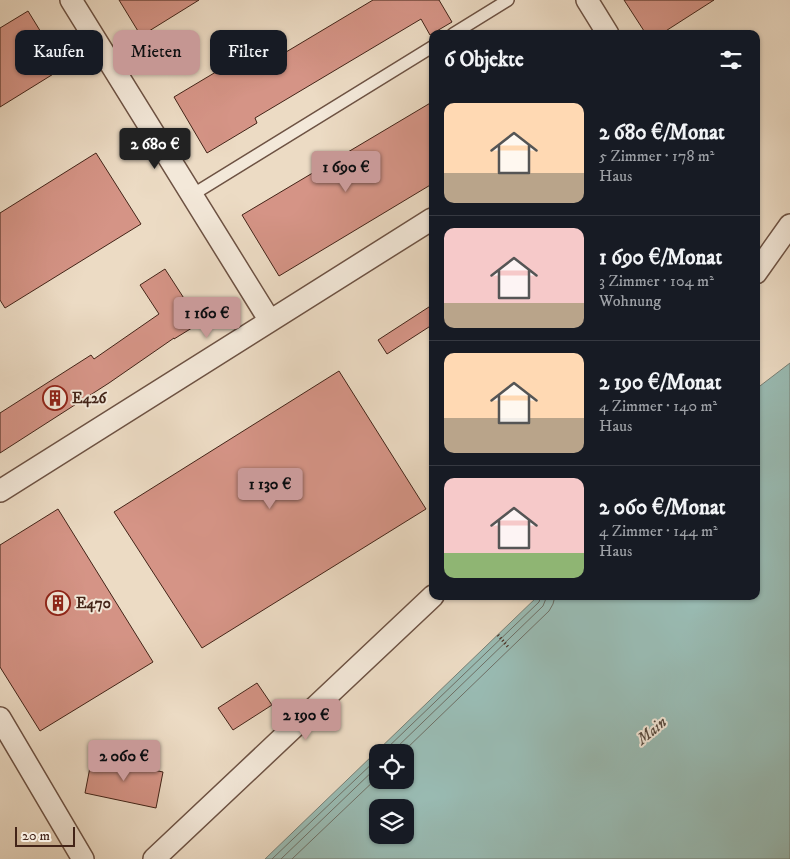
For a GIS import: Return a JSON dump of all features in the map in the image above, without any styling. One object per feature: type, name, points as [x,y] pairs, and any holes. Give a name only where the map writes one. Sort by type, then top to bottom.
[{"type":"street","points":[[71,0],[270,321]]},
{"type":"street","points":[[587,0],[606,30]]},
{"type":"street","points":[[0,491],[429,221]]},
{"type":"street","points":[[760,267],[790,225]]},
{"type":"street","points":[[154,859],[429,600]]},
{"type":"street","points":[[0,718],[83,859]]},
{"type":"lane","points":[[459,30],[508,0]]},
{"type":"lane","points":[[192,195],[429,49]]},
{"type":"path","points":[[498,636],[509,648]]},
{"type":"water","name":"Main","points":[[790,363],[790,859],[265,859],[369,759],[369,789],[414,789],[414,744],[384,744],[534,600],[760,600],[760,386]]},
{"type":"building","points":[[119,0],[199,0],[151,30],[137,30]]},
{"type":"building","points":[[373,0],[439,0],[452,22],[438,30],[429,30],[429,33],[421,19],[255,118],[257,123],[207,153],[174,97],[211,75],[287,75],[287,51]]},
{"type":"building","points":[[624,0],[714,0],[667,30],[643,30]]},
{"type":"building","points":[[28,11],[40,30],[15,30],[15,75],[52,75],[0,107],[0,28]]},
{"type":"building","points":[[429,104],[429,186],[279,276],[242,215]]},
{"type":"building","points":[[96,153],[141,224],[5,308],[0,300],[0,213]]},
{"type":"building","points":[[165,269],[200,323],[174,338],[109,383],[0,453],[0,413],[91,355],[94,359],[159,314],[140,285]]},
{"type":"building","points":[[429,307],[429,327],[387,354],[378,340]]},
{"type":"building","points":[[339,371],[426,509],[202,648],[114,512]]},
{"type":"building","name":"E470","points":[[58,509],[153,662],[40,731],[0,667],[0,545]]},
{"type":"building","points":[[257,683],[272,705],[233,730],[218,708]]},
{"type":"building","points":[[92,757],[163,772],[156,808],[85,793]]},
{"type":"place","name":"E426","points":[[55,398]]},
{"type":"place","name":"E470","points":[[58,603]]}]
